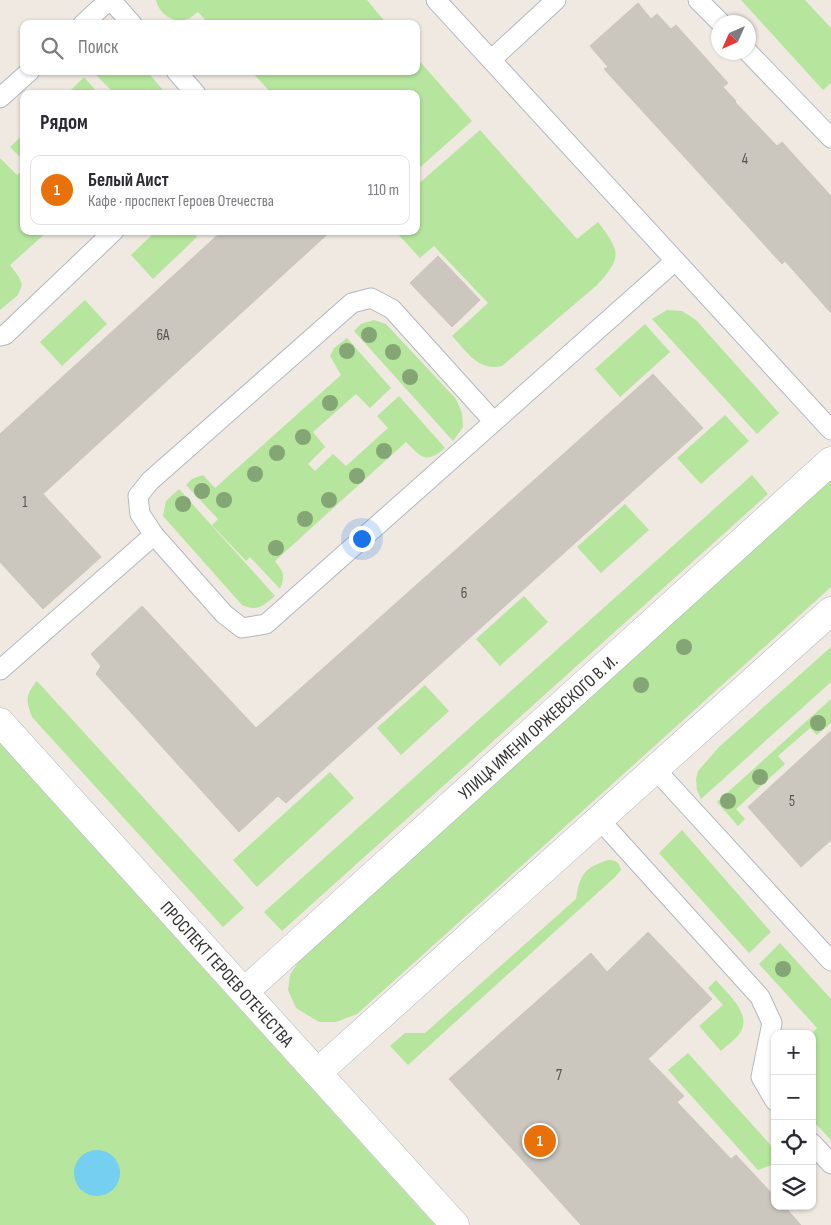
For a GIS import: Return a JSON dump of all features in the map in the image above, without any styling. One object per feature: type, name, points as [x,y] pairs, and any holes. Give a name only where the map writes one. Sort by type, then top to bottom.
[{"type":"street","name":"УЛИЦА ИМЕНИ ОРЖЕВСКОГО В. И.","points":[[244,992],[831,461]]},
{"type":"street","points":[[317,1073],[831,610]]},
{"type":"street","name":"ПРОСПЕКТ ГЕРОЕВ ОТЕЧЕСТВА","points":[[0,722],[455,1225]]},
{"type":"lane","points":[[88,20],[110,0],[128,20]]},
{"type":"lane","points":[[436,0],[831,430]]},
{"type":"lane","points":[[491,60],[556,0]]},
{"type":"lane","points":[[698,0],[713,15]]},
{"type":"lane","points":[[756,60],[831,138]]},
{"type":"lane","points":[[0,98],[26,75]]},
{"type":"lane","points":[[179,75],[193,90]]},
{"type":"lane","points":[[0,336],[6,335],[110,235]]},
{"type":"lane","points":[[494,422],[392,309],[370,298],[352,303],[150,481],[138,496],[140,514],[154,535],[224,614],[242,628],[266,624],[494,422],[675,261]]},
{"type":"lane","points":[[0,670],[154,535]]},
{"type":"lane","points":[[655,769],[831,961]]},
{"type":"lane","points":[[598,818],[760,997],[772,1023],[761,1077],[771,1094]]},
{"type":"lane","points":[[816,1147],[831,1164]]},
{"type":"green space","points":[[156,0],[367,0],[384,20],[205,20],[198,12],[188,19],[177,20],[168,17],[160,10]]},
{"type":"green space","points":[[741,0],[805,0],[831,28],[831,83],[823,90]]},
{"type":"green space","points":[[420,62],[472,121],[420,167],[420,90],[268,90],[255,75],[420,75]]},
{"type":"green space","points":[[96,75],[150,75],[163,90],[111,90]]},
{"type":"green space","points":[[84,77],[95,90],[71,90]]},
{"type":"green space","points":[[480,130],[577,239],[598,222],[611,240],[616,254],[615,260],[597,285],[502,366],[486,366],[468,354],[452,336],[488,303],[434,246],[420,258],[399,235],[420,235],[420,182]]},
{"type":"green space","points":[[20,138],[20,157],[10,147]]},
{"type":"green space","points":[[0,158],[17,175],[20,172],[20,235],[44,235],[10,265],[19,277],[22,285],[18,295],[0,310]]},
{"type":"green space","points":[[152,235],[195,235],[197,237],[153,279],[131,255]]},
{"type":"green space","points":[[85,300],[107,324],[62,366],[40,342]]},
{"type":"green space","points":[[667,310],[682,311],[696,320],[779,413],[757,434],[652,319]]},
{"type":"green space","points":[[374,320],[386,324],[456,399],[462,413],[463,427],[453,441],[354,331],[361,324]]},
{"type":"green space","points":[[645,324],[670,352],[620,397],[595,369]]},
{"type":"green space","points":[[347,338],[391,388],[370,408],[356,394],[313,432],[325,447],[308,464],[315,471],[333,454],[346,466],[388,428],[377,416],[399,396],[445,448],[428,458],[420,455],[406,442],[275,561],[283,574],[280,589],[250,557],[246,561],[212,525],[218,519],[186,485],[192,479],[203,475],[215,488],[341,375],[330,356],[334,348]]},
{"type":"green space","points":[[725,415],[749,441],[701,484],[677,458]]},
{"type":"green space","points":[[752,475],[768,494],[282,931],[264,912]]},
{"type":"green space","points":[[831,480],[831,587],[357,1014],[336,1022],[319,1022],[296,1008],[288,990],[290,975],[304,953]]},
{"type":"green space","points":[[179,489],[275,596],[267,603],[256,608],[242,605],[163,516],[166,501]]},
{"type":"green space","points":[[625,504],[649,530],[601,573],[577,547]]},
{"type":"green space","points":[[524,596],[548,622],[500,666],[476,639]]},
{"type":"green space","points":[[831,647],[831,682],[701,799],[697,790],[696,779],[698,771],[719,747]]},
{"type":"green space","points":[[37,681],[244,908],[223,927],[32,717],[28,698],[30,690]]},
{"type":"green space","points":[[425,685],[449,711],[401,755],[377,728]]},
{"type":"green space","points":[[831,699],[831,723],[817,735],[810,728],[778,756],[785,764],[736,809],[745,819],[738,826],[717,802]]},
{"type":"green space","points":[[0,743],[435,1225],[0,1225]]},
{"type":"green space","points":[[330,772],[354,798],[257,887],[233,860]]},
{"type":"green space","points":[[682,830],[771,932],[749,953],[659,853]]},
{"type":"green space","points":[[608,860],[617,862],[620,867],[621,870],[615,877],[408,1065],[390,1046],[405,1033],[425,1033],[576,899],[579,883],[588,869]]},
{"type":"green space","points":[[780,943],[831,999],[831,1140],[816,1124],[815,1030],[817,1028],[759,964]]},
{"type":"green space","points":[[716,980],[731,997],[743,1017],[741,1031],[721,1051],[699,1026],[723,1005],[708,988]]},
{"type":"green space","points":[[688,1053],[771,1146],[771,1165],[758,1170],[668,1070]]},
{"type":"water","points":[[92,1150],[102,1150],[116,1160],[120,1173],[116,1186],[110,1192],[102,1196],[92,1196],[78,1186],[74,1178],[74,1168],[84,1154]]},
{"type":"building","points":[[638,3],[651,19],[657,14],[671,29],[676,25],[728,83],[723,87],[735,102],[777,146],[782,142],[831,196],[831,313],[785,261],[782,264],[604,69],[608,67],[590,46]]},
{"type":"building","points":[[218,235],[327,235],[43,494],[101,557],[43,609],[0,562],[0,434]]},
{"type":"building","points":[[438,256],[480,300],[452,327],[410,283]]},
{"type":"building","points":[[653,374],[703,428],[286,803],[278,796],[239,832],[96,674],[101,666],[91,654],[142,606],[256,728]]},
{"type":"building","points":[[831,731],[831,840],[801,867],[748,807]]},
{"type":"building","points":[[648,932],[712,999],[648,1059],[684,1096],[677,1102],[731,1159],[736,1155],[771,1193],[771,1210],[788,1210],[801,1225],[581,1225],[449,1079],[591,953],[607,972]]},
{"type":"place","name":"Белый Аист","points":[[540,1141]]}]
